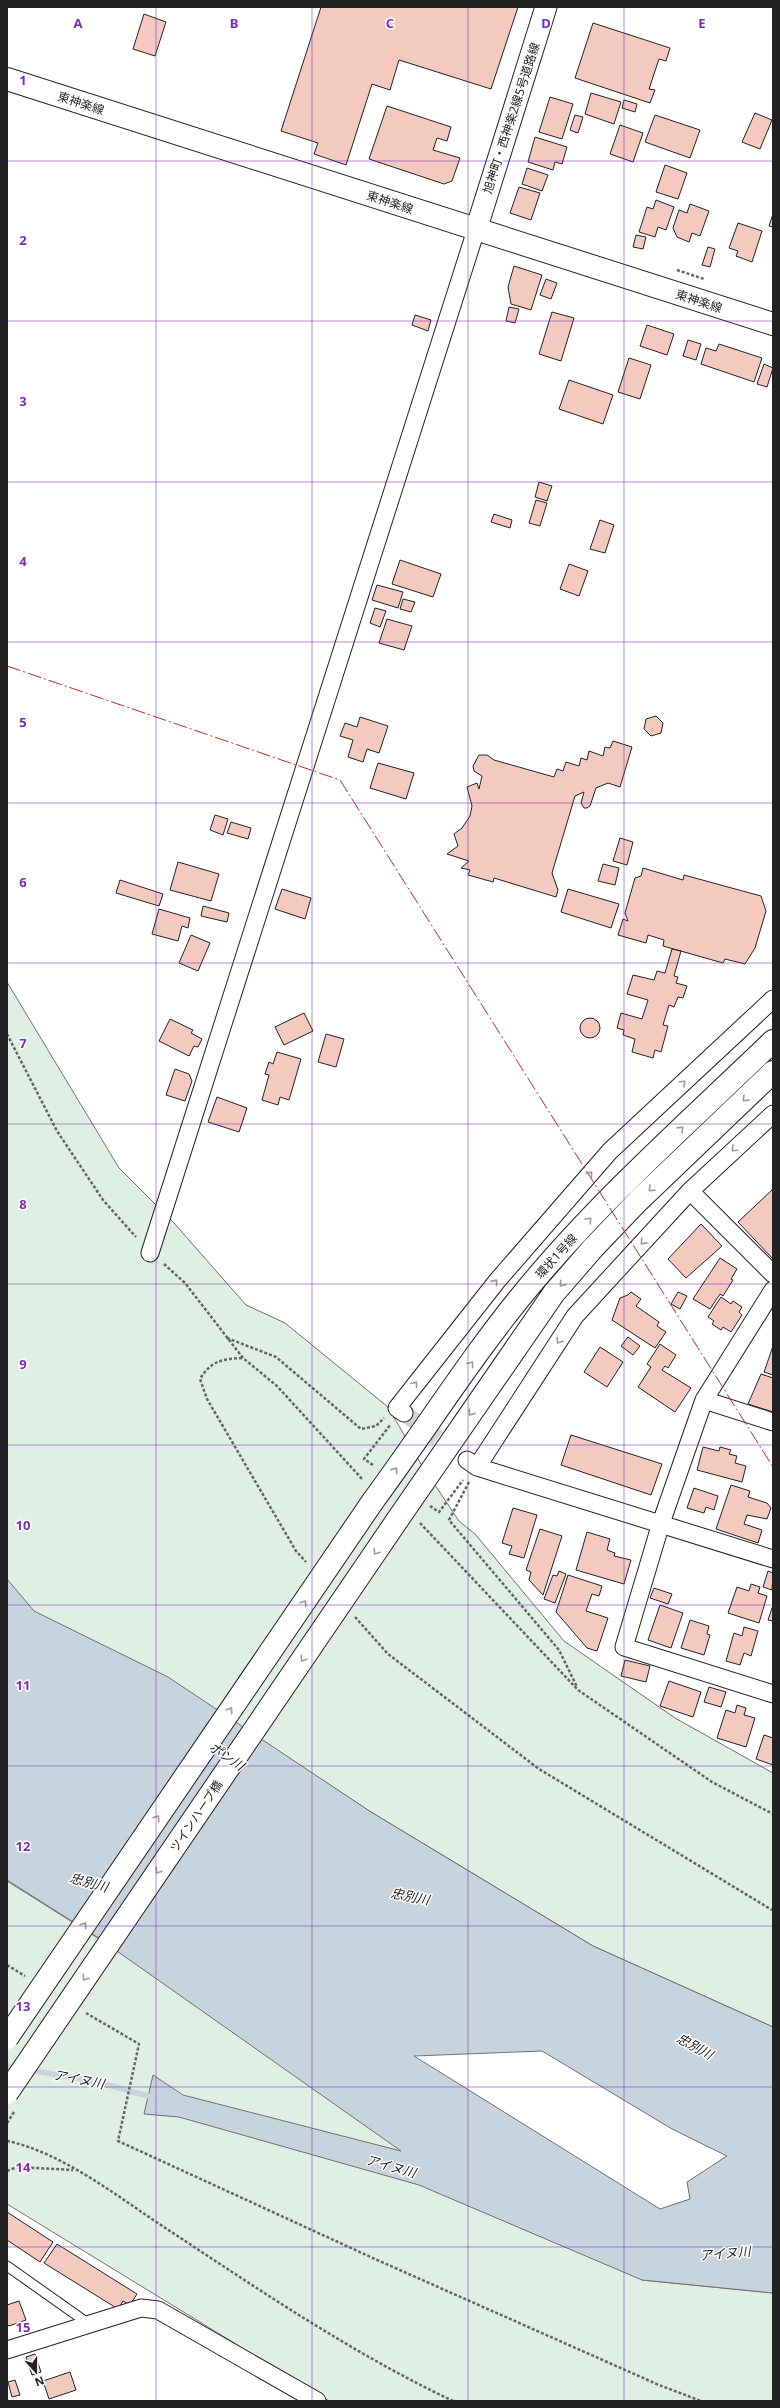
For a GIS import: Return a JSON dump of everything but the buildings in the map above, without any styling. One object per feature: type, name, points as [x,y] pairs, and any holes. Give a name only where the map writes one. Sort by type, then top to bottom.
[{"type":"main road","name":"東神楽線","points":[[7,79],[773,324]]},
{"type":"main road","name":"環状1号線","points":[[7,2038],[373,1501],[450,1392],[532,1283],[619,1188],[773,1041]]},
{"type":"main road","name":"環状1号線","points":[[407,1520],[554,1293],[594,1247],[638,1201],[773,1072]]},
{"type":"main road","name":"ツインハープ橋","points":[[7,2093],[407,1520]]},
{"type":"street","name":"旭神町・西神楽2線5号道路線","points":[[476,230],[546,7]]},
{"type":"street","points":[[150,1253],[476,230]]},
{"type":"street","points":[[401,1410],[496,1281],[610,1151],[773,999]]},
{"type":"street","points":[[773,1114],[690,1191],[575,1316],[473,1464],[773,1559]]},
{"type":"street","points":[[690,1191],[773,1274]]},
{"type":"street","points":[[773,1290],[704,1400],[661,1523],[624,1647],[773,1694]]},
{"type":"street","points":[[704,1400],[773,1422]]},
{"type":"street","points":[[7,2350],[141,2308],[158,2310],[317,2401]]},
{"type":"lane","points":[[7,2266],[89,2324]]},
{"type":"path","points":[[674,269],[707,280]]},
{"type":"path","points":[[7,1034],[57,1131],[103,1200],[150,1253],[185,1283],[225,1337],[243,1358],[277,1386],[364,1481]]},
{"type":"path","points":[[225,1337],[276,1357],[361,1429],[376,1426],[401,1410]]},
{"type":"path","points":[[243,1358],[226,1359],[207,1367],[200,1379],[206,1399],[296,1551],[311,1568]]},
{"type":"path","points":[[374,1466],[364,1459],[401,1410]]},
{"type":"path","points":[[473,1464],[449,1520],[559,1650],[578,1690]]},
{"type":"path","points":[[427,1505],[439,1512],[473,1464]]},
{"type":"path","points":[[407,1520],[578,1690],[712,1782],[773,1814]]},
{"type":"path","points":[[352,1614],[388,1654],[539,1769],[772,1910]]},
{"type":"path","points":[[134,2068],[118,2141],[375,2259],[658,2385],[701,2401]]},
{"type":"path","points":[[7,2141],[24,2145],[75,2170],[299,2316],[410,2380],[453,2401]]},
{"type":"path","points":[[7,2171],[17,2167],[75,2170]]},
{"type":"green space","points":[[7,982],[119,1168],[174,1223],[246,1305],[285,1323],[388,1407],[421,1464],[459,1521],[475,1534],[564,1641],[675,1718],[773,1773],[773,2027],[593,1946],[371,1812],[239,1726],[7,1734]]},
{"type":"green space","points":[[7,1881],[642,2280],[773,2293],[773,2401],[329,2401],[7,2204]]},
{"type":"water","points":[[7,1579],[34,1611],[168,1677],[371,1812],[593,1946],[773,2027],[773,2293],[642,2280],[419,2185],[179,2117],[144,2114],[153,2075],[183,2095],[401,2151],[97,1937],[7,1880]],"holes":[[[542,2051],[672,2129],[727,2156],[687,2182],[690,2199],[660,2209],[414,2056]]]},
{"type":"waterway","name":"アイヌ川","points":[[7,2066],[19,2068]]},
{"type":"waterway","name":"アイヌ川","points":[[29,2070],[97,2082],[155,2098]]},
{"type":"tunnel","points":[[404,1413],[467,1460]]},
{"type":"power","points":[[7,666],[340,780],[773,1467]]},
{"type":"water label","name":"ポン川","points":[[227,1756]]},
{"type":"water label","name":"忠別川","points":[[89,1882]]},
{"type":"water label","name":"忠別川","points":[[410,1896]]},
{"type":"water label","name":"忠別川","points":[[695,2046]]}]
